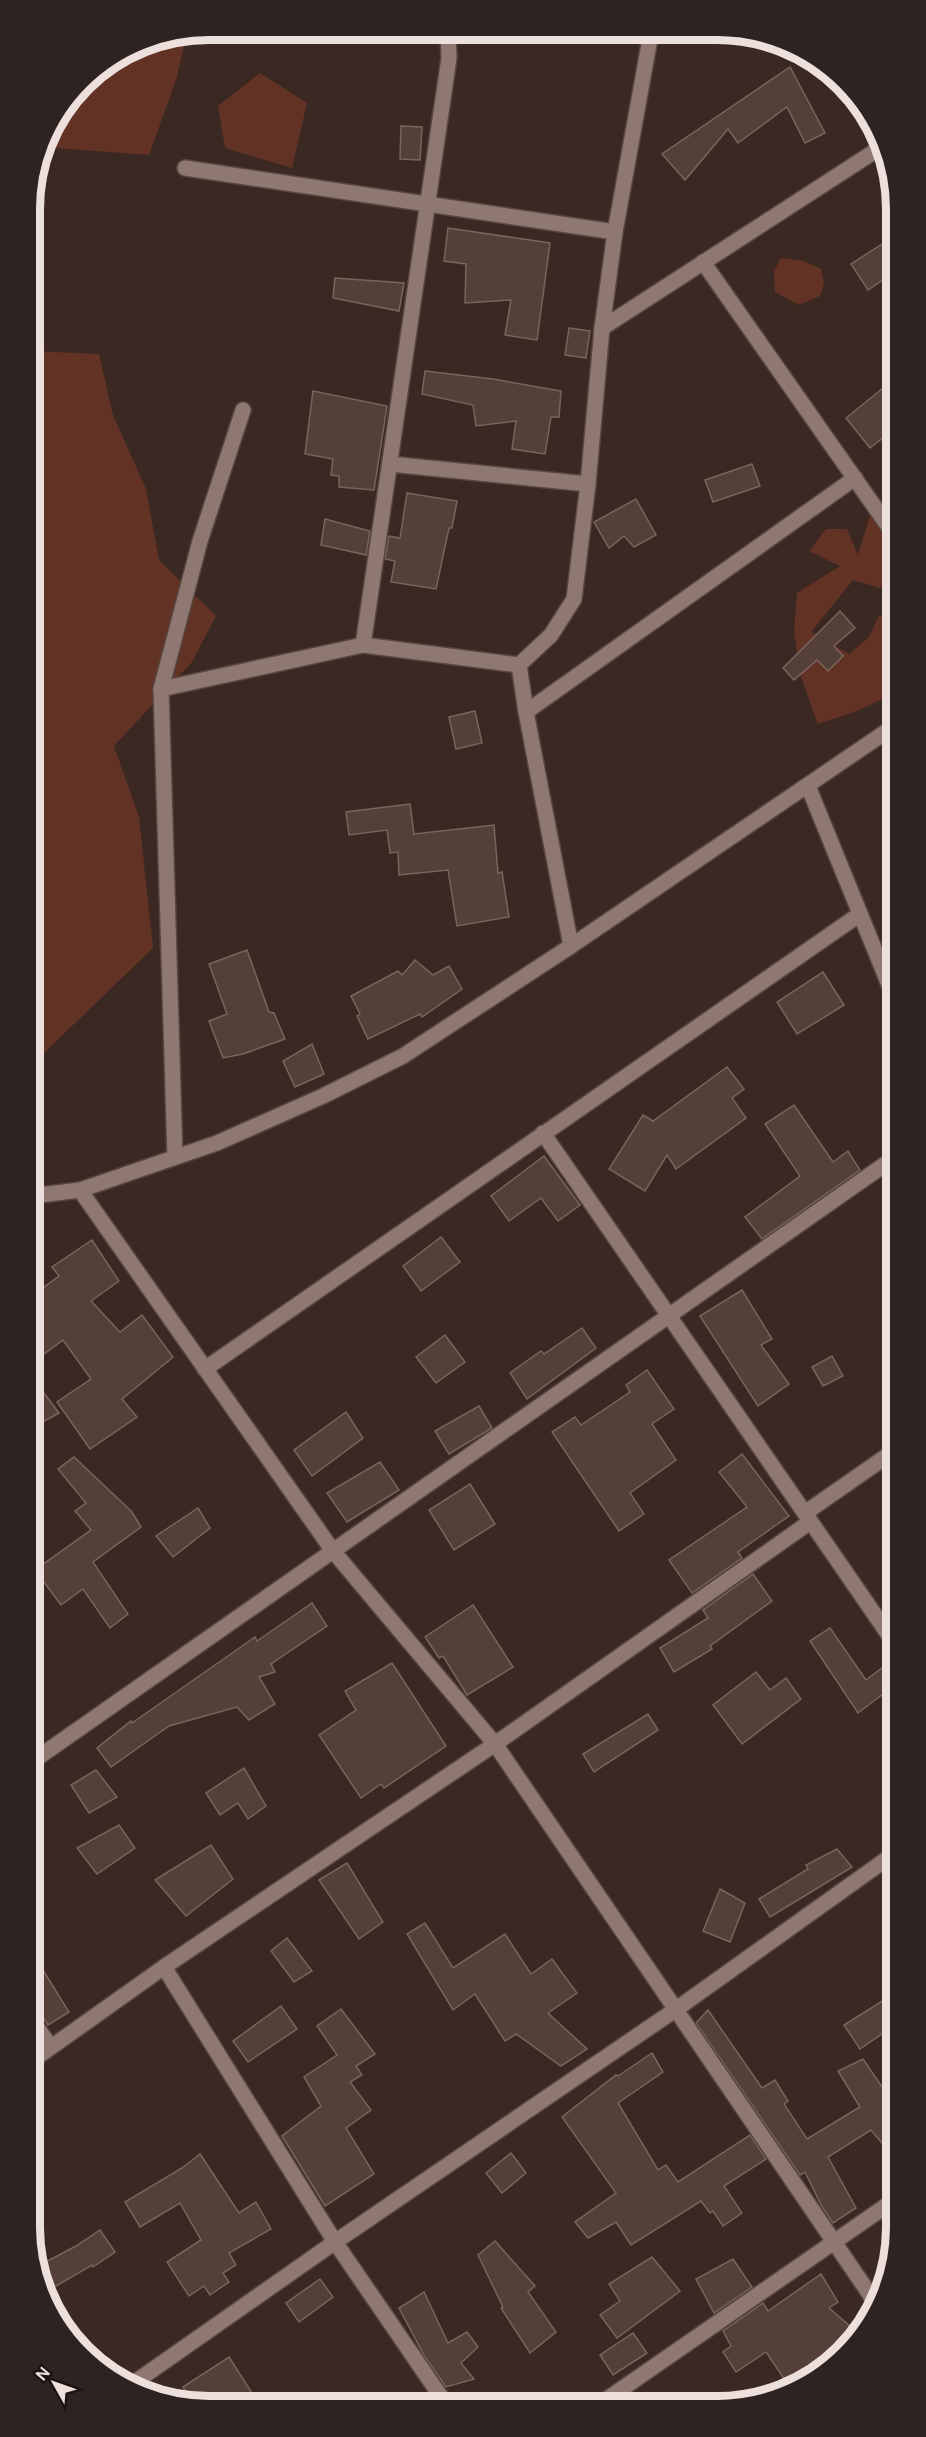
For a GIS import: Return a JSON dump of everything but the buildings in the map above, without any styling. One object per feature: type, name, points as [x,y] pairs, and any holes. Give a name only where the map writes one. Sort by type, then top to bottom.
[{"type":"street","points":[[363,645],[449,57],[448,40]]},
{"type":"street","points":[[519,665],[551,635],[574,599],[588,484],[602,328],[615,232],[650,40]]},
{"type":"street","points":[[602,328],[876,153]]},
{"type":"street","points":[[185,168],[615,232]]},
{"type":"street","points":[[703,262],[886,523]]},
{"type":"street","points":[[175,1157],[161,689],[200,542],[243,410]]},
{"type":"street","points":[[390,464],[588,484]]},
{"type":"street","points":[[526,712],[855,478]]},
{"type":"street","points":[[161,689],[363,645],[519,665]]},
{"type":"street","points":[[519,665],[571,946]]},
{"type":"street","points":[[41,1195],[80,1190],[217,1143],[323,1096],[403,1056],[571,946],[886,732]]},
{"type":"street","points":[[808,786],[886,977]]},
{"type":"street","points":[[205,1369],[860,914]]},
{"type":"street","points":[[543,1133],[885,1630]]},
{"type":"street","points":[[40,1756],[886,1164]]},
{"type":"street","points":[[80,1190],[333,1551],[495,1744],[871,2297]]},
{"type":"street","points":[[40,2055],[164,1967],[495,1744],[808,1518],[885,1458]]},
{"type":"street","points":[[138,2380],[335,2242],[675,2010],[885,1860]]},
{"type":"street","points":[[164,1967],[335,2242],[441,2396]]},
{"type":"street","points":[[40,2032],[51,2048]]},
{"type":"street","points":[[610,2396],[885,2207]]},
{"type":"shaded area","points":[[185,42],[176,80],[149,155],[56,148],[53,145],[69,116],[82,98],[107,75],[145,53]]},
{"type":"shaded area","points":[[260,73],[307,103],[292,168],[225,148],[218,106]]},
{"type":"shaded area","points":[[781,258],[804,261],[821,269],[824,283],[820,296],[799,305],[775,292],[774,271]]},
{"type":"shaded area","points":[[41,351],[99,354],[113,415],[146,489],[159,560],[216,616],[192,662],[114,746],[139,817],[153,948],[44,1053],[41,1051]]},
{"type":"shaded area","points":[[873,505],[886,509],[886,582],[880,588],[853,580],[811,632],[849,654],[869,637],[879,615],[886,618],[886,697],[857,711],[818,724],[800,674],[794,631],[797,593],[840,566],[809,551],[826,529],[847,529],[858,555]]}]
